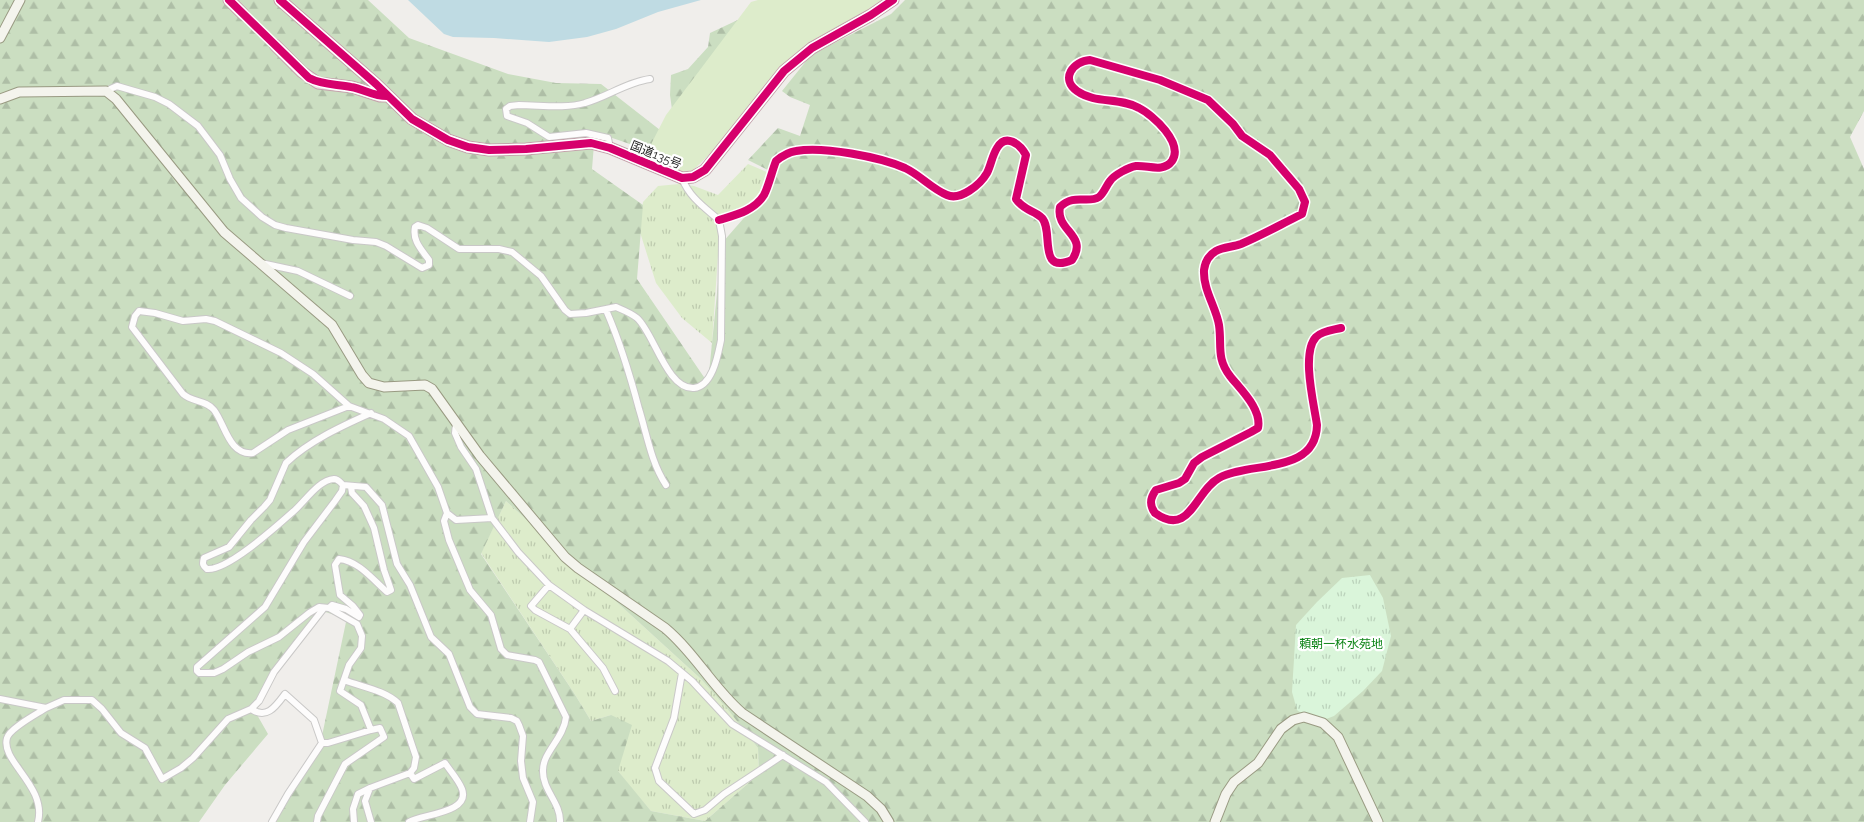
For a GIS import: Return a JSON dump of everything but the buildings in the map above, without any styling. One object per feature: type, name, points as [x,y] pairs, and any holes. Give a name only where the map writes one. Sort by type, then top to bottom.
[{"type":"highway","points":[[229,0],[243,14]]},
{"type":"highway","name":"国道135号","points":[[280,0],[412,119],[448,140],[468,147],[489,150],[526,149],[591,143],[610,148],[682,178],[693,176],[705,170],[784,71],[812,48],[871,15],[892,0]]},
{"type":"highway","points":[[275,45],[302,72],[318,83],[352,87],[380,96],[388,96]]},
{"type":"street","points":[[0,38],[20,0]]},
{"type":"street","points":[[719,220],[749,209],[764,194],[776,161],[795,151],[852,152],[904,168],[953,198],[964,195],[986,175],[998,147],[1009,141],[1016,142],[1022,147],[1026,155],[1016,199],[1021,206],[1041,217],[1047,229],[1048,254],[1053,260],[1067,262],[1072,260],[1077,253],[1078,244],[1062,224],[1059,213],[1060,207],[1074,199],[1096,198],[1102,195],[1113,178],[1133,167],[1161,168],[1167,166],[1176,151],[1174,143],[1164,129],[1139,108],[1128,104],[1099,100],[1078,92],[1073,88],[1070,78],[1074,65],[1083,60],[1090,60],[1160,80],[1208,100],[1233,124],[1242,136],[1270,155],[1299,190],[1305,202],[1302,214],[1244,243],[1217,250],[1206,262],[1204,271],[1210,300],[1219,325],[1220,358],[1230,376],[1242,389],[1257,416],[1258,428],[1202,457],[1194,464],[1185,479],[1156,490],[1150,504],[1155,513],[1171,520],[1182,518],[1192,510],[1203,492],[1216,479],[1289,461],[1312,446],[1317,435],[1317,424],[1309,354],[1315,338],[1321,333],[1341,328]]},
{"type":"street","points":[[610,148],[608,138],[586,133],[549,137],[527,123],[507,116],[506,109],[510,106],[519,105],[583,104],[603,98],[642,80],[650,79]]},
{"type":"street","points":[[0,99],[19,92],[106,91],[117,86],[155,97],[169,104],[198,126],[220,154],[230,179],[241,198],[262,217],[275,225],[352,240],[376,242],[422,268],[428,265],[429,260],[418,246],[413,234],[415,227],[423,226],[459,250],[499,248],[512,252],[541,276],[570,314],[616,307],[637,318],[669,370],[684,386],[691,388],[700,387],[706,382],[721,340],[722,236],[719,220],[691,196],[682,178]]},
{"type":"street","points":[[106,91],[126,108],[224,232],[332,325],[368,383],[384,387],[425,385],[432,389],[492,470],[565,557],[578,568],[666,628],[691,653],[727,700],[742,713],[867,796],[881,809],[889,822]]},
{"type":"street","points":[[258,263],[298,271],[350,296]]},
{"type":"street","points":[[606,310],[621,344],[657,471],[666,485]]},
{"type":"street","points":[[349,406],[288,430],[253,453],[242,452],[226,436],[218,416],[210,406],[187,398],[183,394],[132,327],[135,316],[139,311],[155,313],[182,321],[206,319],[215,321],[289,358],[313,374],[349,406],[384,419],[409,436],[438,487],[447,513],[456,520],[492,518]]},
{"type":"street","points":[[343,486],[338,480],[334,479],[322,484],[295,510],[237,558],[220,568],[207,569],[204,566],[202,562],[204,558],[229,547],[264,507],[286,463],[307,447],[371,413]]},
{"type":"street","points":[[457,422],[455,433],[461,447],[476,469],[492,518],[518,552],[549,585],[584,610],[668,661],[692,681],[732,724],[826,782],[865,822]]},
{"type":"street","points":[[343,486],[366,487],[382,505],[398,564],[410,585],[431,637],[449,654],[463,694],[470,707],[477,714],[511,718],[517,721],[523,740],[521,770],[534,802],[530,822]]},
{"type":"street","points":[[343,486],[336,501],[304,542],[265,607],[198,667],[197,671],[205,674],[223,669],[248,652],[279,638],[319,607],[326,608],[356,624],[362,636],[361,648],[349,665],[340,691],[361,705],[371,730]]},
{"type":"street","points":[[38,822],[40,817],[37,796],[32,786],[18,770],[6,743],[12,731],[46,708],[64,700],[92,700],[102,709],[121,733],[145,748],[162,779],[181,768],[193,758],[228,719],[251,709],[259,701],[274,672],[326,608],[332,605],[346,608],[359,617],[360,615],[354,606],[340,595],[335,565],[339,559],[344,559],[358,567],[389,592],[392,588],[384,570],[374,528],[364,506],[352,493],[351,486]]},
{"type":"street","points":[[447,513],[444,522],[448,540],[470,590],[491,614],[501,649],[507,655],[538,662],[566,717],[566,726],[546,758],[543,769],[546,787],[559,813],[560,822]]},
{"type":"street","points":[[549,585],[531,606],[570,630],[603,668],[615,691]]},
{"type":"street","points":[[570,630],[584,610]]},
{"type":"street","points":[[682,673],[674,718],[655,768],[659,782],[694,814],[705,810],[724,794],[783,755]]},
{"type":"street","points":[[344,680],[393,698],[400,704],[416,756],[414,768],[410,773],[358,794],[353,809],[354,822]]},
{"type":"street","points":[[251,709],[257,713],[265,714],[274,708],[285,694],[314,720],[322,743]]},
{"type":"street","points":[[0,699],[46,708]]},
{"type":"street","points":[[1216,822],[1226,794],[1234,782],[1258,763],[1282,728],[1293,720],[1304,717],[1323,723],[1338,737],[1378,822]]},
{"type":"street","points":[[317,822],[318,816],[345,764],[384,737],[380,728],[328,743],[322,743]]},
{"type":"street","points":[[272,822],[322,743]]},
{"type":"street","points":[[409,822],[452,809],[461,802],[463,793],[456,779],[444,763],[414,779],[410,773]]},
{"type":"street","points":[[370,788],[365,801],[371,822]]},
{"type":"green space","points":[[0,0],[368,0],[409,38],[508,74],[556,83],[601,84],[678,144],[679,161],[595,132],[592,169],[643,205],[637,279],[708,383],[722,243],[764,195],[770,171],[748,160],[778,128],[800,136],[810,105],[790,97],[782,91],[811,55],[891,14],[905,0],[1864,0],[1864,111],[1850,137],[1864,169],[1864,822],[270,822],[319,750],[346,622],[341,617],[322,611],[252,706],[268,734],[225,785],[199,822],[0,822]],"holes":[[[506,501],[701,679],[758,748],[759,774],[705,821],[651,811],[618,771],[632,725],[611,715],[591,721],[481,554]]]},
{"type":"green space","points":[[758,0],[888,0],[784,71],[714,150],[679,184],[644,158],[666,115],[751,2]]},
{"type":"green space","points":[[742,18],[674,124],[670,95],[671,75],[688,69],[708,47],[710,33]]},
{"type":"green space","points":[[748,164],[769,173],[765,191],[720,226],[712,343],[682,318],[656,283],[639,229],[643,202],[658,186],[679,184],[694,186],[718,195]]},
{"type":"green space","points":[[506,501],[701,679],[726,706],[758,748],[759,774],[705,821],[651,811],[631,788],[618,771],[611,715],[591,721],[481,553]]},
{"type":"green space","name":"頼朝一杯水苑地","points":[[1370,575],[1383,598],[1391,636],[1382,671],[1363,691],[1334,716],[1321,721],[1305,716],[1297,710],[1292,692],[1296,625],[1342,578]]},
{"type":"water","points":[[408,0],[701,0],[658,12],[616,29],[587,37],[549,42],[453,37],[444,34]]},
{"type":"tunnel","points":[[243,14],[275,45]]},
{"type":"cycle path","points":[[229,0],[309,78],[324,83],[388,96]]},
{"type":"cycle path","points":[[280,0],[376,84],[412,119],[448,140],[468,147],[489,150],[526,149],[591,143],[610,148],[682,178],[693,177],[705,170],[784,71],[812,48],[871,15],[893,0]]},
{"type":"cycle path","points":[[719,220],[744,212],[755,205],[764,195],[776,161],[786,154],[793,152],[807,150],[836,151],[881,160],[905,168],[947,195],[958,196],[969,191],[980,182],[987,173],[997,148],[1004,141],[1009,141],[1017,144],[1026,155],[1016,199],[1022,206],[1042,218],[1047,232],[1048,250],[1054,262],[1061,263],[1072,260],[1077,245],[1062,222],[1060,207],[1070,201],[1095,199],[1102,194],[1112,179],[1122,172],[1136,166],[1164,167],[1172,161],[1175,154],[1171,138],[1165,130],[1152,117],[1139,108],[1124,103],[1092,98],[1077,91],[1072,86],[1069,81],[1071,71],[1078,64],[1090,60],[1160,80],[1208,100],[1233,124],[1242,136],[1270,155],[1299,189],[1305,202],[1302,214],[1241,244],[1216,251],[1206,262],[1204,270],[1205,284],[1219,325],[1221,357],[1230,376],[1254,407],[1257,414],[1258,428],[1202,457],[1194,463],[1185,479],[1179,483],[1156,490],[1151,502],[1155,513],[1167,519],[1176,520],[1191,510],[1204,492],[1219,478],[1232,473],[1279,464],[1294,459],[1306,452],[1314,441],[1317,425],[1311,392],[1309,355],[1316,337],[1321,333],[1341,328]]}]
